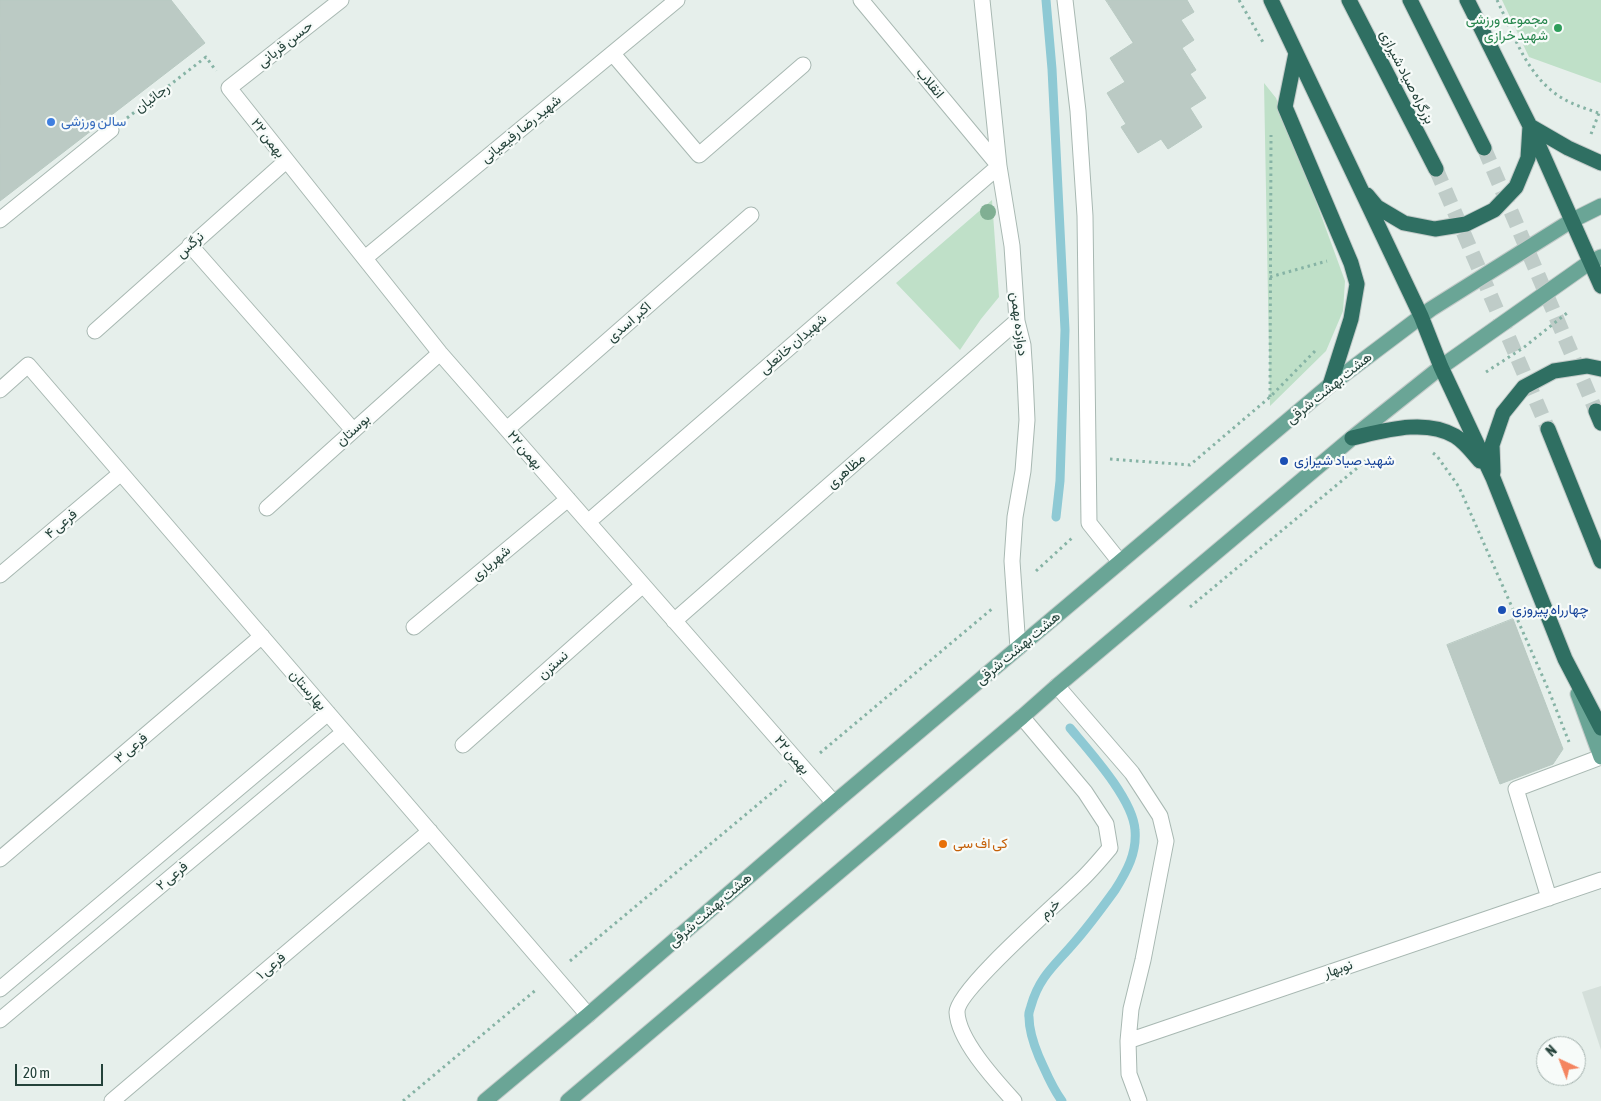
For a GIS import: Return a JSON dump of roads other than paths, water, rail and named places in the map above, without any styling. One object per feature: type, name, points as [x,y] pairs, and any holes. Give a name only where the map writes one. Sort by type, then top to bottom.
[{"type":"highway","points":[[1271,0],[1421,316],[1441,367],[1493,478],[1565,659],[1601,728]]},
{"type":"highway","name":"بزرگراه صیاد شیرازی","points":[[1349,0],[1436,169]]},
{"type":"highway","points":[[1410,0],[1484,148]]},
{"type":"highway","points":[[1467,0],[1530,126],[1571,221],[1595,260],[1601,286]]},
{"type":"highway","points":[[1296,53],[1285,108],[1351,262],[1356,284],[1351,319],[1330,385]]},
{"type":"highway","points":[[1357,182],[1377,207],[1404,223],[1435,229],[1466,224],[1494,210],[1516,187],[1528,158],[1530,126]]},
{"type":"highway","points":[[1530,126],[1568,148],[1601,163]]},
{"type":"highway","points":[[1493,478],[1492,445],[1503,413],[1524,387],[1554,371],[1587,366],[1601,369]]},
{"type":"highway","points":[[1352,438],[1392,429],[1411,427],[1440,430],[1455,436],[1467,446],[1493,478]]},
{"type":"highway","points":[[1548,429],[1601,561]]},
{"type":"main road","name":"هشت بهشت شرقی","points":[[485,1101],[834,803],[1330,385],[1421,316],[1571,221],[1601,206]]},
{"type":"main road","points":[[568,1101],[1352,438],[1441,367],[1595,260]]},
{"type":"main road","points":[[1565,659],[1601,757]]},
{"type":"street","name":"حسن قربانی","points":[[229,88],[341,0]]},
{"type":"street","name":"شهید رضا رفیعیانی","points":[[365,258],[677,0]]},
{"type":"street","name":"انقلاب","points":[[861,0],[999,166]]},
{"type":"street","name":"دوازده بهمن","points":[[982,0],[999,166],[1012,246],[1017,321],[1023,345],[1027,420],[1012,561],[1018,648]]},
{"type":"street","points":[[1065,0],[1078,111],[1085,216],[1089,524],[1120,562]]},
{"type":"street","points":[[613,54],[699,155],[803,64]]},
{"type":"street","name":"۲۲ بهمن","points":[[229,88],[440,353],[834,803]]},
{"type":"street","points":[[0,220],[111,130]]},
{"type":"street","name":"نرگس","points":[[95,331],[286,161]]},
{"type":"street","name":"شهیدان خانعلی","points":[[588,522],[999,166]]},
{"type":"street","name":"اکبر اسدی","points":[[507,429],[751,215]]},
{"type":"street","points":[[190,245],[353,430]]},
{"type":"street","name":"مظاهری","points":[[674,621],[1017,321]]},
{"type":"street","name":"بوستان","points":[[267,508],[440,353]]},
{"type":"street","name":"بهارستان","points":[[0,390],[28,365],[588,1015]]},
{"type":"street","name":"فرعی ۴","points":[[0,574],[121,473]]},
{"type":"street","name":"شهریاری","points":[[414,627],[568,499]]},
{"type":"street","name":"نسترن","points":[[463,745],[643,585]]},
{"type":"street","name":"فرعی ۳","points":[[0,859],[262,636]]},
{"type":"street","points":[[1057,686],[1132,773],[1160,816],[1166,841],[1143,960],[1131,1009],[1128,1041],[1129,1074],[1139,1101]]},
{"type":"street","name":"فرعی ۲","points":[[0,989],[328,714]]},
{"type":"street","name":"خرم","points":[[1014,1101],[974,1053],[961,1027],[957,1011],[963,996],[979,977],[1081,880],[1110,848],[1106,824],[1085,792],[1022,717]]},
{"type":"street","name":"فرعی ۲","points":[[0,1020],[344,732]]},
{"type":"street","points":[[1549,898],[1516,789],[1601,757]]},
{"type":"street","name":"فرعی ۱","points":[[112,1101],[430,831]]},
{"type":"street","name":"نوبهار","points":[[1128,1041],[1601,880]]},
{"type":"waterway","points":[[1046,0],[1052,69],[1065,330],[1060,481],[1056,517]]},
{"type":"waterway","points":[[1062,1101],[1049,1080],[1035,1048],[1030,1027],[1029,1011],[1043,979],[1089,924],[1119,883],[1133,854],[1135,838],[1132,818],[1119,790],[1070,728]]},
{"type":"tunnel","points":[[1484,148],[1596,411]]},
{"type":"tunnel","points":[[1436,169],[1548,429]]},
{"type":"place","name":"مجموعه ورزشی شهید خرازی","points":[[1558,28]]},
{"type":"place","name":"سالن ورزشی","points":[[51,122]]},
{"type":"place","name":"شهید صیاد شیرازی","points":[[1284,461]]},
{"type":"place","name":"چهارراه پیروزی","points":[[1502,610]]},
{"type":"place","name":"کی اف سی","points":[[943,844]]}]
